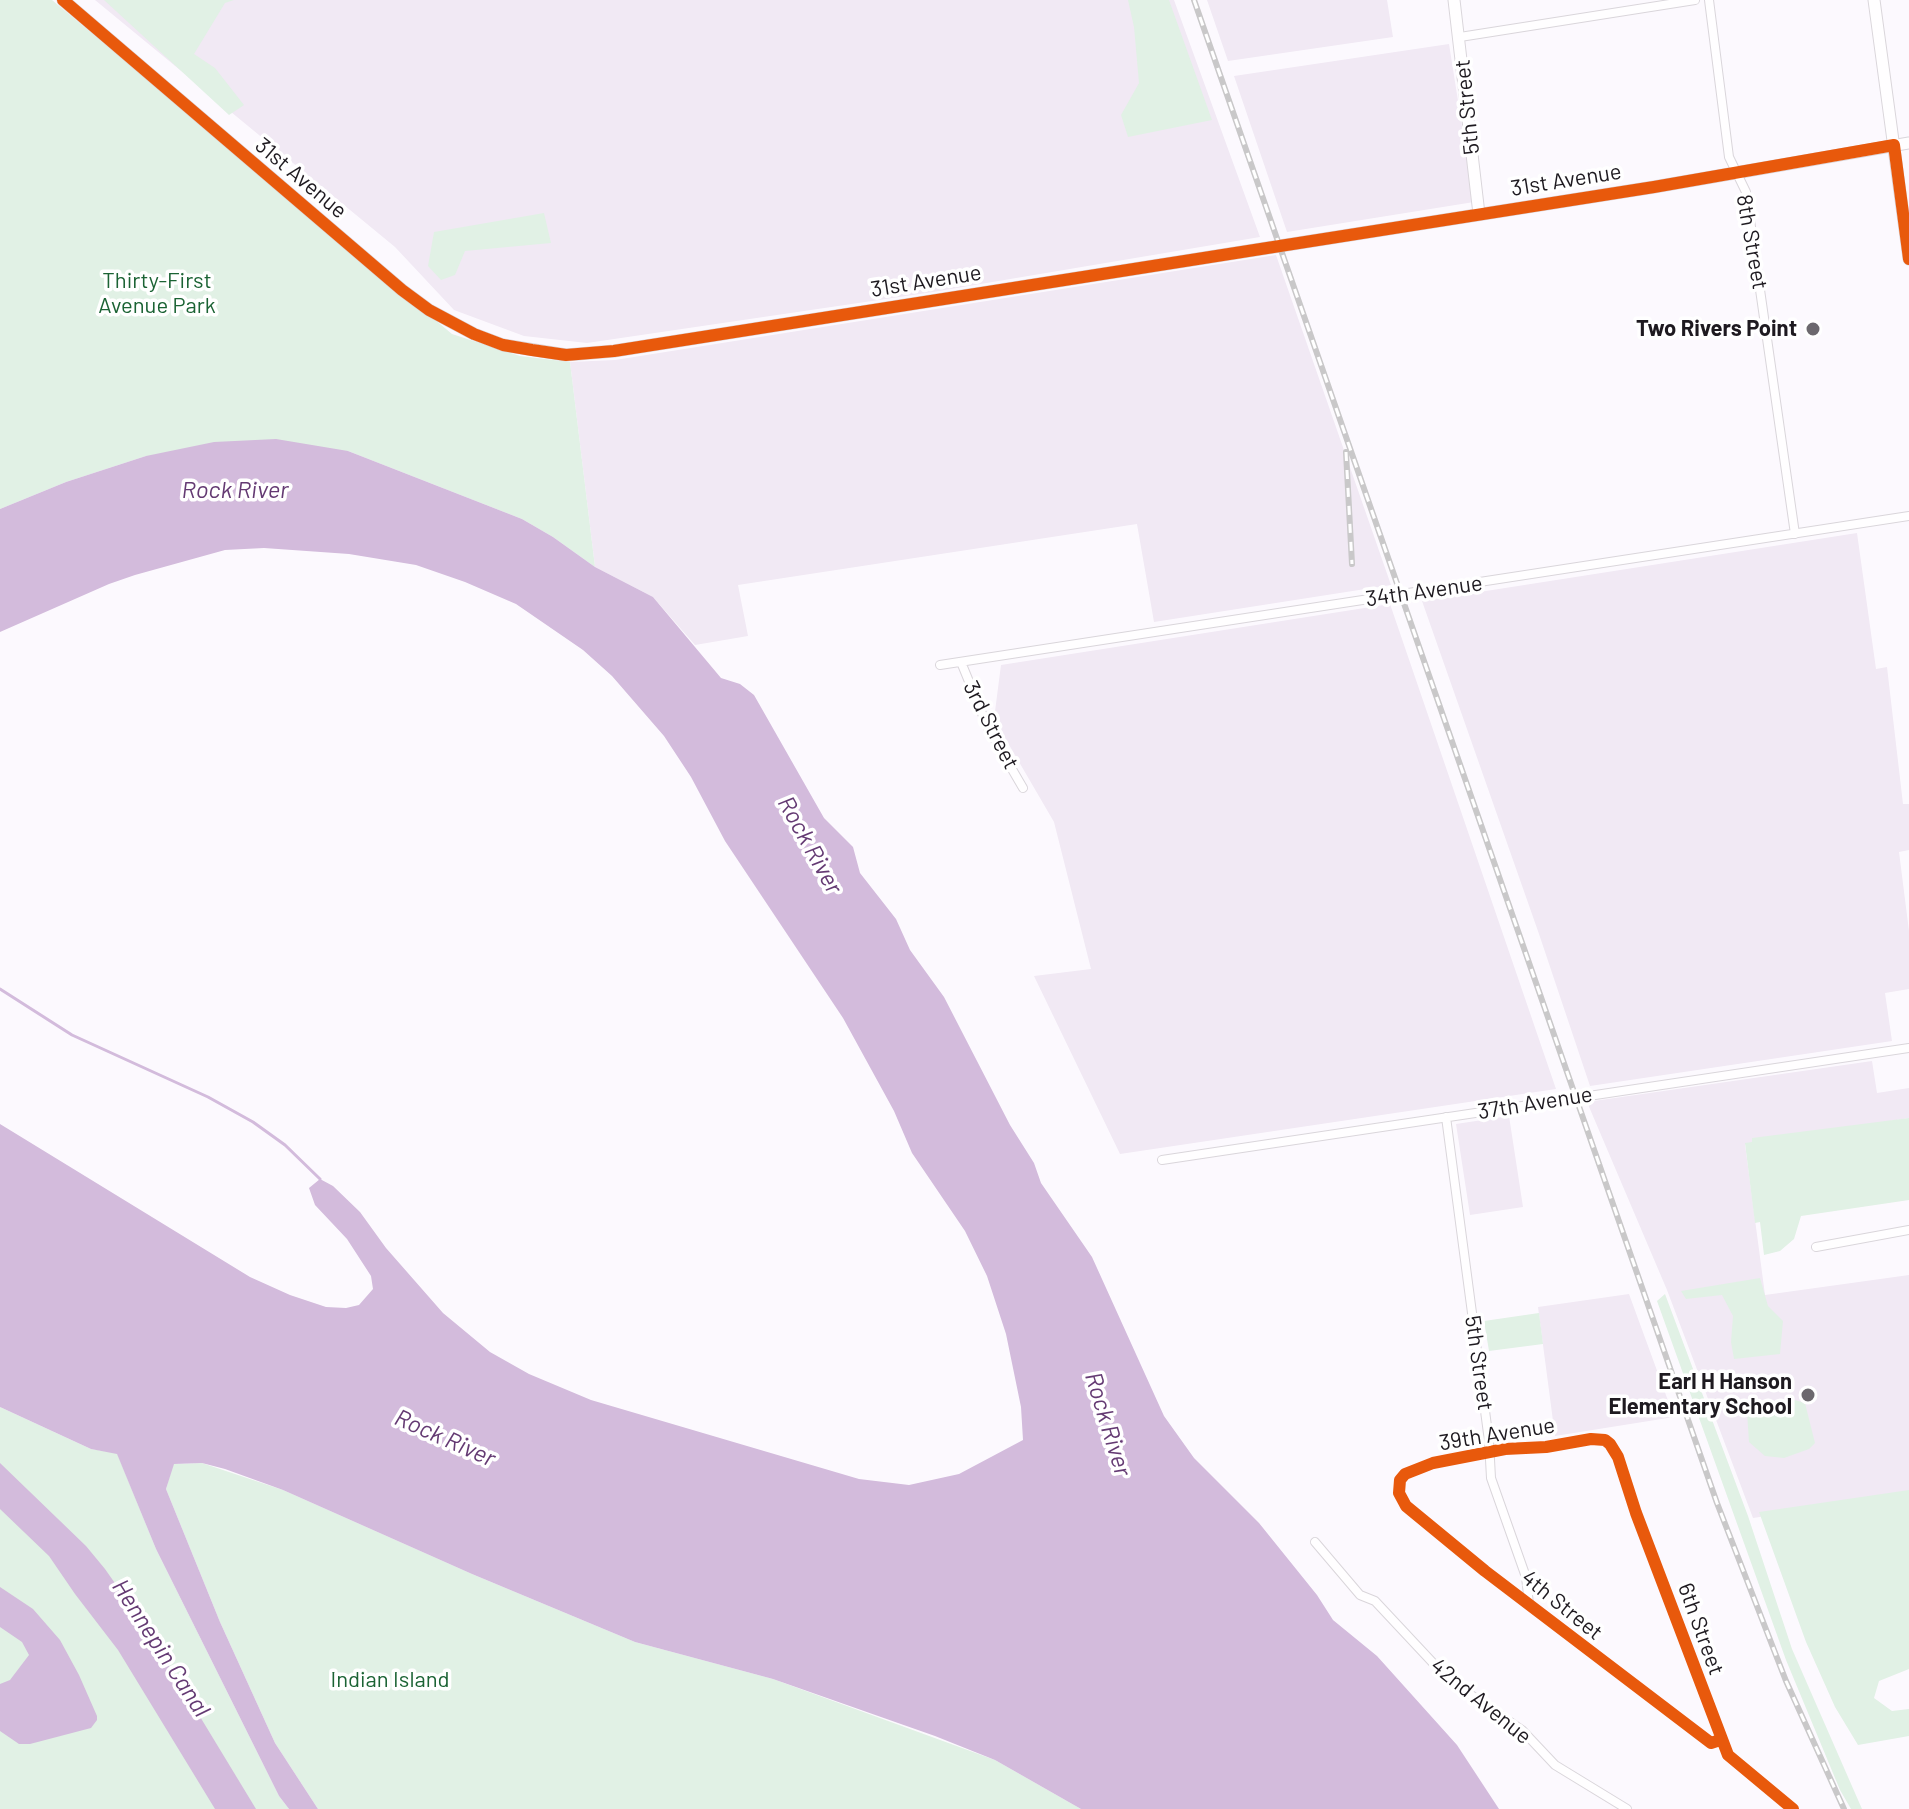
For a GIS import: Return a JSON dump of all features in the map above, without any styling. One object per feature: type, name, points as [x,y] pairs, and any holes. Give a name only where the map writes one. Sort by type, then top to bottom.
[{"type":"street","name":"31st Avenue","points":[[63,0],[411,297],[441,317],[503,345],[566,355],[614,351],[1909,143]]},
{"type":"street","name":"5th Street","points":[[1454,0],[1479,214]]},
{"type":"street","points":[[1460,37],[1695,0]]},
{"type":"street","name":"8th Street","points":[[1709,0],[1729,157],[1746,192],[1795,534]]},
{"type":"street","points":[[1874,0],[1909,259]]},
{"type":"street","name":"34th Avenue","points":[[940,665],[1909,516]]},
{"type":"street","name":"3rd Street","points":[[961,662],[988,728],[1023,788]]},
{"type":"street","name":"37th Avenue","points":[[1162,1160],[1909,1048]]},
{"type":"street","name":"5th Street","points":[[1446,1117],[1491,1478],[1526,1577],[1529,1604]]},
{"type":"street","points":[[1816,1247],[1909,1230]]},
{"type":"street","name":"39th Avenue","points":[[1400,1480],[1421,1467],[1489,1452],[1591,1439],[1605,1440]]},
{"type":"street","name":"6th Street","points":[[1605,1440],[1618,1457],[1720,1740],[1738,1766],[1793,1809]]},
{"type":"street","name":"4th Street","points":[[1400,1480],[1399,1493],[1406,1506],[1560,1631],[1711,1743],[1720,1740]]},
{"type":"street","name":"42nd Avenue","points":[[1315,1542],[1360,1595],[1375,1601],[1448,1679],[1522,1730],[1555,1765],[1627,1809]]},
{"type":"shaded area","points":[[95,0],[1174,0],[1260,237],[933,292],[587,343],[524,336],[454,310],[395,247]]},
{"type":"shaded area","points":[[1207,0],[1387,0],[1393,37],[1228,61]]},
{"type":"shaded area","points":[[1449,44],[1474,202],[1287,232],[1234,76]]},
{"type":"shaded area","points":[[1276,255],[1391,585],[1154,622],[1137,524],[738,585],[748,636],[695,645],[653,597],[595,567],[570,362],[615,360]]},
{"type":"shaded area","points":[[1857,533],[1876,669],[1887,667],[1903,804],[1909,804],[1909,850],[1899,852],[1909,931],[1909,989],[1885,993],[1892,1041],[1590,1086],[1422,601]]},
{"type":"shaded area","points":[[1390,604],[1556,1089],[1120,1154],[1034,976],[1091,969],[1054,822],[994,719],[1001,665]]},
{"type":"shaded area","points":[[1872,1061],[1877,1093],[1909,1088],[1909,1118],[1745,1144],[1765,1295],[1909,1275],[1909,1577],[1897,1497],[1753,1518],[1667,1290],[1587,1102]]},
{"type":"shaded area","points":[[1509,1116],[1523,1207],[1470,1215],[1456,1124]]},
{"type":"shaded area","points":[[1629,1294],[1674,1417],[1555,1436],[1538,1307]]},
{"type":"green space","name":"Thirty-First Avenue Park","points":[[0,0],[52,0],[452,334],[520,356],[570,362],[595,567],[522,519],[348,451],[146,456],[66,482],[0,509]]},
{"type":"green space","points":[[104,0],[234,0],[225,3],[194,54],[215,68],[244,105],[229,115]]},
{"type":"green space","points":[[1128,0],[1169,0],[1212,120],[1128,137],[1121,115],[1139,83],[1134,27]]},
{"type":"green space","points":[[544,213],[551,243],[465,251],[455,275],[441,280],[428,266],[434,232]]},
{"type":"green space","points":[[1909,1118],[1909,1200],[1801,1216],[1794,1239],[1780,1251],[1764,1255],[1760,1222],[1755,1223],[1745,1143],[1752,1142],[1752,1138]]},
{"type":"green space","points":[[1760,1278],[1768,1306],[1783,1321],[1780,1354],[1734,1359],[1731,1342],[1733,1316],[1722,1295],[1686,1299],[1681,1291]]},
{"type":"green space","points":[[1665,1294],[1748,1516],[1792,1649],[1862,1809],[1851,1809],[1840,1790],[1786,1660],[1657,1301]]},
{"type":"green space","points":[[1539,1313],[1543,1344],[1489,1351],[1484,1321]]},
{"type":"green space","points":[[1795,1400],[1805,1403],[1815,1443],[1809,1449],[1784,1458],[1765,1456],[1749,1442],[1747,1412]]},
{"type":"green space","points":[[0,1407],[91,1449],[117,1453],[156,1549],[279,1796],[289,1809],[0,1809]]},
{"type":"green space","name":"Indian Island","points":[[202,1463],[283,1490],[635,1642],[773,1679],[995,1760],[1081,1809],[318,1809],[275,1743],[220,1622],[166,1489],[173,1464]]},
{"type":"green space","points":[[1909,1490],[1909,1669],[1879,1681],[1874,1698],[1892,1711],[1909,1709],[1909,1736],[1858,1745],[1835,1707],[1806,1642],[1759,1512]]},
{"type":"water","name":"Rock River","points":[[276,439],[348,451],[522,519],[595,567],[653,597],[721,678],[740,684],[754,695],[824,818],[853,847],[860,873],[896,919],[910,950],[944,997],[1010,1125],[1034,1163],[1041,1183],[1092,1257],[1164,1416],[1194,1458],[1259,1523],[1317,1595],[1333,1620],[1377,1656],[1457,1745],[1499,1809],[1081,1809],[995,1760],[935,1736],[773,1679],[635,1642],[283,1490],[225,1469],[202,1463],[174,1464],[166,1489],[220,1622],[275,1743],[318,1809],[289,1809],[279,1796],[156,1549],[117,1454],[91,1449],[0,1407],[0,1124],[250,1277],[326,1307],[359,1305],[373,1289],[371,1276],[347,1239],[315,1205],[309,1188],[320,1179],[333,1186],[360,1212],[386,1248],[443,1313],[490,1352],[529,1374],[591,1400],[859,1479],[909,1485],[959,1474],[1023,1440],[1021,1407],[1006,1334],[987,1276],[965,1231],[912,1153],[894,1111],[843,1018],[725,841],[691,777],[664,736],[612,676],[583,650],[516,604],[416,565],[349,554],[264,548],[225,550],[135,575],[0,632],[0,509],[66,482],[146,456],[214,442]]},
{"type":"water","points":[[0,1463],[86,1546],[105,1569],[145,1626],[256,1809],[215,1809],[118,1650],[49,1556],[0,1509]]},
{"type":"water","points":[[0,1587],[33,1609],[60,1640],[97,1716],[91,1728],[30,1744],[19,1744],[0,1731],[0,1684],[10,1680],[29,1655],[22,1642],[0,1627]]},
{"type":"waterway","points":[[0,989],[72,1035],[208,1097],[253,1122],[285,1145],[320,1179]]},
{"type":"railway","points":[[1194,0],[1717,1503],[1786,1681],[1844,1809]]},
{"type":"railway","points":[[1346,452],[1352,564]]},
{"type":"cycle path","points":[[63,0],[429,310],[474,334],[503,345],[566,355],[614,351],[1654,187],[1894,145],[1909,259]]},
{"type":"cycle path","points":[[1720,1740],[1711,1743],[1485,1571],[1406,1506],[1399,1493],[1400,1480],[1405,1474],[1433,1463],[1505,1449],[1546,1447],[1591,1439],[1605,1440],[1610,1444],[1618,1457],[1636,1513],[1728,1755],[1793,1809]]},
{"type":"place","name":"Two Rivers Point","points":[[1813,329]]},
{"type":"place","name":"Earl H Hanson Elementary School","points":[[1808,1395]]},
{"type":"water label","name":"Hennepin Canal","points":[[161,1648]]}]
